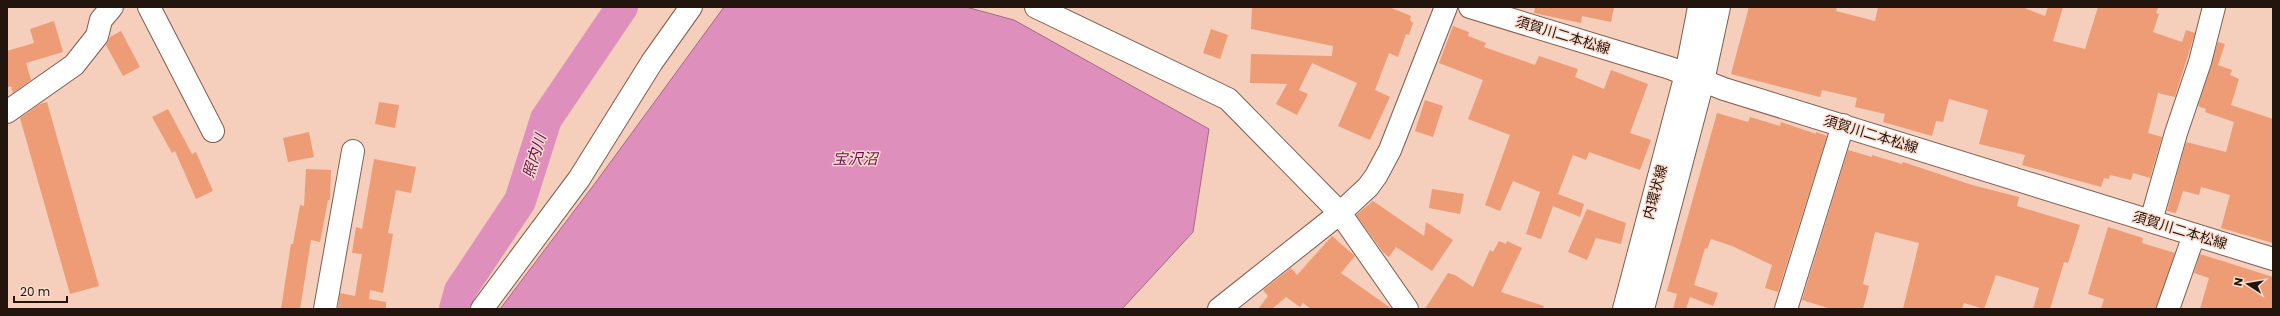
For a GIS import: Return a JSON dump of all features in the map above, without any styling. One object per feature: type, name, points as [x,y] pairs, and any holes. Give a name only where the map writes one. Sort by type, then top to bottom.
[{"type":"street","points":[[149,7],[213,131]]},
{"type":"street","points":[[482,309],[579,179],[618,119],[652,62],[691,7]]},
{"type":"street","points":[[1036,7],[1228,99],[1340,213],[1407,309]]},
{"type":"street","points":[[1219,309],[1340,213],[1368,187],[1390,150],[1446,7]]},
{"type":"street","name":"須賀川二本松線","points":[[1470,7],[1695,77],[1843,126],[2273,259]]},
{"type":"street","points":[[1695,77],[1699,7]]},
{"type":"street","points":[[1695,77],[1719,7]]},
{"type":"street","points":[[2150,221],[2176,133],[2200,62],[2214,7]]},
{"type":"street","points":[[7,112],[74,65],[97,36],[103,11]]},
{"type":"street","name":"内環状線","points":[[1624,309],[1695,77]]},
{"type":"street","name":"内環状線","points":[[1643,309],[1695,77]]},
{"type":"street","points":[[1786,309],[1843,126]]},
{"type":"street","points":[[325,309],[353,151]]},
{"type":"street","points":[[2168,309],[2194,235]]},
{"type":"water","name":"宝沢沼","points":[[724,7],[966,7],[1014,20],[1209,129],[1193,232],[1122,309],[500,309],[596,182]]},
{"type":"building","points":[[1252,7],[1389,7],[1411,16],[1410,20],[1413,23],[1409,35],[1406,34],[1398,57],[1389,53],[1375,90],[1390,97],[1370,140],[1338,126],[1357,83],[1312,63],[1299,90],[1308,94],[1297,115],[1276,104],[1287,84],[1250,83],[1251,54],[1332,56],[1333,46],[1251,29]]},
{"type":"building","points":[[1535,7],[1614,7],[1611,22],[1582,16],[1581,23],[1534,13]]},
{"type":"building","points":[[1749,7],[1837,7],[1836,11],[1875,21],[1878,7],[2022,7],[2045,16],[2048,7],[2063,7],[2053,41],[2085,49],[2098,7],[2158,7],[2156,13],[2159,14],[2153,32],[2182,42],[2186,30],[2195,33],[2175,97],[2158,93],[2148,133],[2162,137],[2150,178],[2133,173],[2131,180],[2110,175],[2109,179],[2104,178],[2101,187],[2022,165],[2025,155],[1979,144],[1988,110],[1949,99],[1943,122],[1936,121],[1932,136],[1883,122],[1885,114],[1855,107],[1857,98],[1822,90],[1820,97],[1731,74]]},
{"type":"building","points":[[54,21],[63,52],[26,63],[31,80],[13,93],[11,86],[7,88],[7,51],[34,43],[30,29]]},
{"type":"building","points":[[1453,26],[1469,32],[1468,36],[1486,43],[1484,47],[1535,65],[1539,56],[1578,69],[1575,77],[1604,89],[1611,70],[1648,84],[1630,133],[1651,140],[1640,170],[1589,152],[1586,160],[1573,155],[1558,194],[1584,204],[1580,217],[1553,206],[1541,239],[1526,234],[1540,192],[1513,181],[1500,211],[1485,205],[1510,135],[1468,119],[1483,80],[1439,63]]},
{"type":"building","points":[[1211,29],[1228,35],[1220,59],[1203,53]]},
{"type":"building","points":[[121,31],[140,67],[123,76],[106,45],[110,37]]},
{"type":"building","points":[[2218,42],[2225,44],[2218,65],[2232,70],[2230,75],[2239,79],[2231,105],[2273,119],[2273,243],[2221,228],[2230,195],[2201,187],[2199,195],[2183,191],[2176,213],[2167,211],[2186,142],[2226,152],[2234,122],[2205,112],[2206,109],[2198,106]]},
{"type":"building","points":[[1425,100],[1443,106],[1433,137],[1415,131]]},
{"type":"building","points":[[47,102],[99,286],[70,294],[20,118],[40,104]]},
{"type":"building","points":[[379,102],[399,105],[395,128],[375,124]]},
{"type":"building","points":[[168,109],[192,154],[196,152],[213,191],[196,199],[175,151],[172,153],[152,117]]},
{"type":"building","points":[[1717,113],[1748,122],[1750,117],[1780,126],[1781,122],[1816,134],[1816,132],[1827,136],[1778,292],[1765,288],[1772,265],[1732,246],[1711,239],[1707,249],[1705,248],[1694,285],[1718,293],[1713,306],[1690,297],[1686,309],[1673,309],[1677,294],[1667,291]]},
{"type":"building","points":[[309,132],[314,157],[288,162],[283,138]]},
{"type":"building","points":[[1848,150],[1902,164],[1903,162],[1972,185],[2019,197],[2017,206],[2080,225],[2068,263],[2064,262],[2050,309],[2033,309],[2039,288],[1996,275],[1984,309],[1964,303],[1962,309],[1903,309],[1919,243],[1875,232],[1863,284],[1869,286],[1863,309],[1831,309],[1802,300]]},
{"type":"building","points":[[374,159],[416,167],[411,193],[396,190],[388,233],[393,234],[383,293],[370,290],[369,299],[386,302],[386,309],[338,309],[340,293],[355,296],[362,254],[352,253],[356,227],[362,229]]},
{"type":"building","points":[[306,169],[331,170],[330,200],[328,200],[320,242],[311,240],[300,309],[281,309],[291,244],[293,244],[300,205],[304,206]]},
{"type":"building","points":[[1432,189],[1464,194],[1460,214],[1429,208]]},
{"type":"building","points":[[1373,201],[1424,236],[1426,222],[1453,240],[1432,271],[1396,247],[1389,257],[1383,252],[1356,215]]},
{"type":"building","points":[[1587,209],[1626,223],[1621,244],[1596,238],[1587,260],[1568,252]]},
{"type":"building","points":[[2108,227],[2143,238],[2142,243],[2175,253],[2156,309],[2101,309],[2104,299],[2088,294]]},
{"type":"building","points":[[1332,236],[1355,256],[1341,273],[1392,309],[1311,309],[1303,303],[1300,307],[1286,297],[1272,309],[1258,309],[1268,296],[1263,290],[1291,268],[1297,275]]},
{"type":"building","points":[[1499,241],[1506,244],[1507,241],[1522,248],[1501,292],[1544,306],[1543,309],[1425,309],[1448,273],[1455,275],[1473,287],[1490,250],[1493,252]]},
{"type":"building","points":[[2200,254],[2273,277],[2273,309],[2200,309],[2209,278],[2194,273]]},
{"type":"waterway","name":"照内川","points":[[455,309],[460,291],[520,201],[546,119],[622,7]]}]
